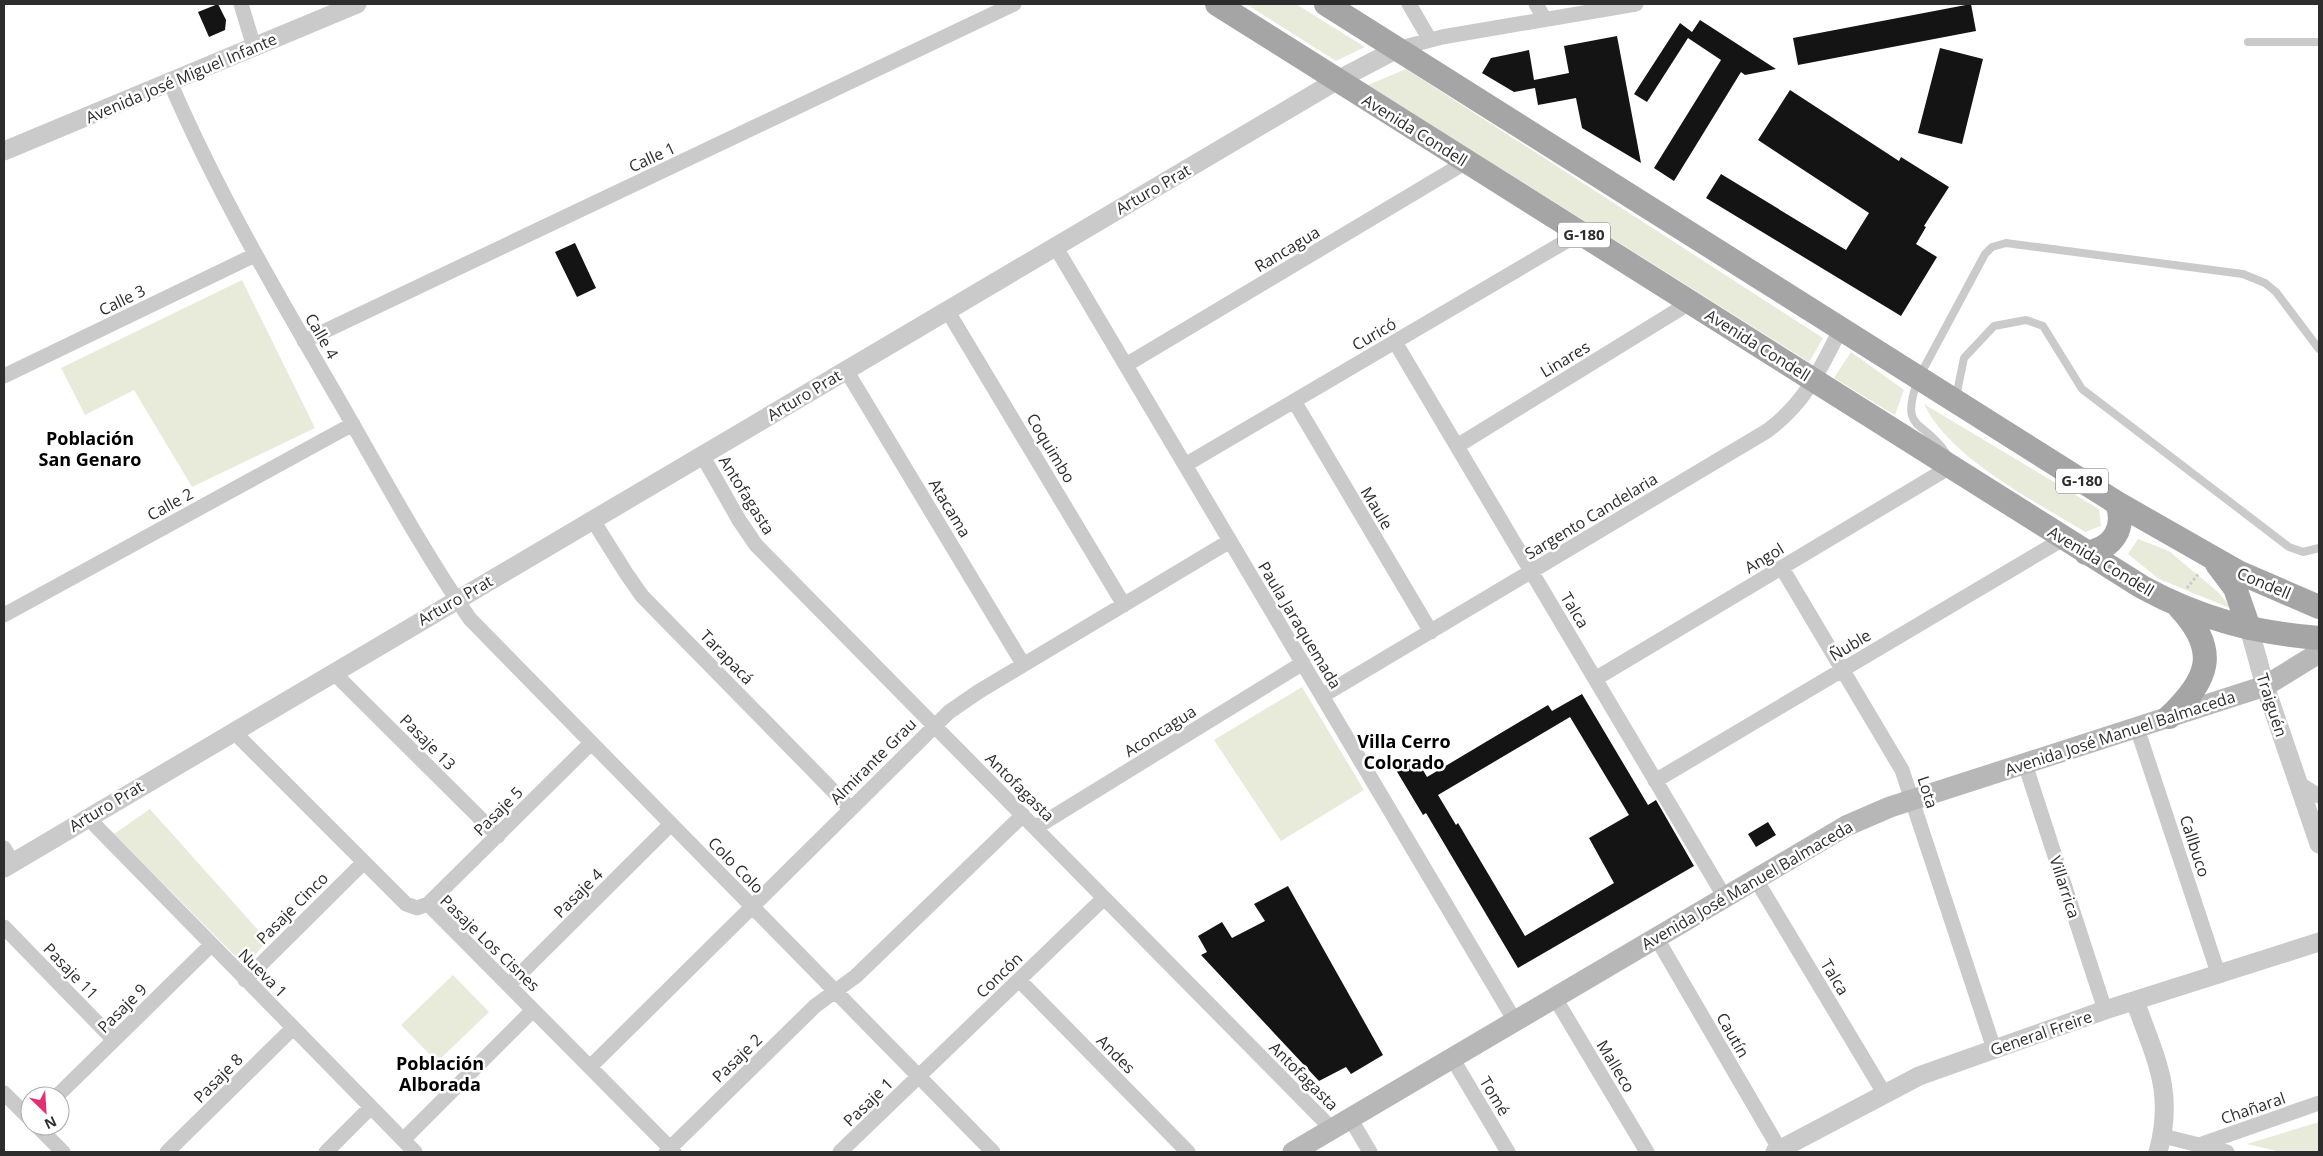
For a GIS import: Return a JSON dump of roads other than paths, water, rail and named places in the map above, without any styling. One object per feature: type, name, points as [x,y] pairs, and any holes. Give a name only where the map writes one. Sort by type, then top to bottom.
[{"type":"main road","name":"Avenida Condell","points":[[1217,4],[1336,81],[1691,302],[2142,587],[2202,616],[2249,628],[2319,638]]},
{"type":"main road","name":"G-180","points":[[1326,4],[1918,379],[2117,503],[2210,558]]},
{"type":"main road","points":[[2086,553],[2102,549],[2115,538],[2121,520],[2117,503]]},
{"type":"main road","points":[[2210,558],[2234,588],[2246,614],[2249,628]]},
{"type":"main road","name":"Condell","points":[[2210,558],[2319,607]]},
{"type":"main road","points":[[2169,717],[2201,680],[2206,659],[2205,650],[2198,631],[2179,606]]},
{"type":"main road","name":"Avenida José Manuel Balmaceda","points":[[1293,1152],[1724,896],[1846,826],[1912,800],[2265,686],[2319,653]]},
{"type":"street","points":[[241,4],[254,47]]},
{"type":"street","name":"Avenida José Miguel Infante","points":[[4,151],[357,4]]},
{"type":"street","name":"Calle 1","points":[[304,341],[1014,4]]},
{"type":"street","points":[[1408,4],[1430,40]]},
{"type":"street","points":[[1536,4],[1544,18]]},
{"type":"street","name":"Arturo Prat","points":[[7,860],[87,817],[1055,246],[1336,81],[1396,48],[1544,18],[1636,4]]},
{"type":"street","name":"Calle 4","points":[[170,82],[213,177],[255,255],[456,600]]},
{"type":"street","name":"Rancagua","points":[[1126,366],[1466,162]]},
{"type":"street","name":"Curicó","points":[[1185,465],[1580,233]]},
{"type":"street","name":"Paula Jaraquemada","points":[[1055,246],[1515,1021]]},
{"type":"street","name":"Calle 3","points":[[4,376],[255,255]]},
{"type":"street","name":"Linares","points":[[1457,446],[1691,302]]},
{"type":"street","name":"Coquimbo","points":[[947,310],[1124,605]]},
{"type":"street","name":"Sargento Candelaria","points":[[1322,696],[1768,431],[1791,411],[1815,380],[1840,330]]},
{"type":"street","name":"Talca","points":[[1395,342],[1724,896]]},
{"type":"street","name":"Atacama","points":[[846,370],[1023,664]]},
{"type":"street","name":"Maule","points":[[1294,401],[1431,632]]},
{"type":"street","name":"Calle 2","points":[[4,615],[353,424]]},
{"type":"street","name":"Antofagasta","points":[[702,455],[739,520],[756,545],[1104,898],[1370,1152]]},
{"type":"street","name":"Angol","points":[[1595,679],[1950,467]]},
{"type":"street","name":"Tarapacá","points":[[592,519],[642,596],[850,808]]},
{"type":"street","name":"Ñuble","points":[[1655,781],[2063,538]]},
{"type":"street","name":"Almirante Grau","points":[[590,1067],[934,725],[963,701],[1230,541]]},
{"type":"street","name":"Lota","points":[[1782,568],[1897,760],[1912,800],[1994,1050]]},
{"type":"street","name":"Colo Colo","points":[[456,600],[477,626],[993,1152]]},
{"type":"street","name":"Traiguén","points":[[2249,628],[2265,686],[2319,844]]},
{"type":"street","name":"Aconcagua","points":[[1035,828],[1303,663]]},
{"type":"street","name":"Pasaje 13","points":[[333,672],[498,836]]},
{"type":"street","name":"Callbuco","points":[[2137,728],[2219,976]]},
{"type":"street","name":"Pasaje Los Cisnes","points":[[233,731],[406,904],[417,908],[428,904],[590,1067],[670,1151]]},
{"type":"street","name":"Pasaje 5","points":[[428,904],[591,743]]},
{"type":"street","name":"Villarrica","points":[[2024,764],[2105,1010]]},
{"type":"street","points":[[2298,782],[2319,796]]},
{"type":"street","points":[[835,992],[856,976],[1023,815]]},
{"type":"street","name":"Nueva 1","points":[[87,817],[416,1152]]},
{"type":"street","name":"Pasaje 4","points":[[509,986],[671,824]]},
{"type":"street","name":"Pasaje Cinco","points":[[245,980],[364,862]]},
{"type":"street","name":"Talca","points":[[1755,878],[1884,1093]]},
{"type":"street","name":"Concón","points":[[919,1077],[1104,898]]},
{"type":"street","name":"Pasaje 11","points":[[4,927],[114,1040]]},
{"type":"street","name":"Cautín","points":[[1656,937],[1778,1151]]},
{"type":"street","name":"General Freire","points":[[1778,1151],[1919,1076],[2105,1010],[2219,976],[2319,942]]},
{"type":"street","name":"Pasaje 9","points":[[67,1086],[211,944]]},
{"type":"street","name":"Andes","points":[[1018,980],[1188,1152]]},
{"type":"street","name":"Pasaje 2","points":[[670,1151],[815,1006],[835,992]]},
{"type":"street","name":"Malleco","points":[[1555,998],[1646,1152]]},
{"type":"street","points":[[2136,1002],[2163,1082],[2166,1109],[2161,1144]]},
{"type":"street","points":[[403,1140],[534,1010]]},
{"type":"street","name":"Pasaje 8","points":[[167,1152],[293,1028]]},
{"type":"street","name":"Tomé","points":[[1452,1058],[1508,1152]]},
{"type":"street","name":"Pasaje 1","points":[[840,1152],[919,1077]]},
{"type":"street","points":[[4,1092],[20,1109]]},
{"type":"street","name":"Chañaral","points":[[2199,1145],[2319,1103]]},
{"type":"street","points":[[326,1152],[371,1108]]},
{"type":"street","points":[[47,1136],[63,1152]]},
{"type":"street","name":"Chañaral","points":[[2161,1144],[2199,1145],[2227,1152]]},
{"type":"lane","points":[[2248,42],[2319,42]]},
{"type":"lane","points":[[1950,467],[1948,458],[1940,446],[1919,428],[1912,418],[1910,405],[1918,379],[1984,254],[1992,247],[2006,243],[2244,274],[2265,283],[2276,292],[2319,349]]},
{"type":"lane","points":[[1955,402],[1964,358],[1994,326],[2026,320],[2043,326],[2082,390],[2289,547],[2303,552],[2319,548]]},
{"type":"district","name":"Población San Genaro","points":[[90,449]]},
{"type":"district","name":"Villa Cerro Colorado","points":[[1404,752]]},
{"type":"district","name":"Población Alborada","points":[[440,1074]]}]
